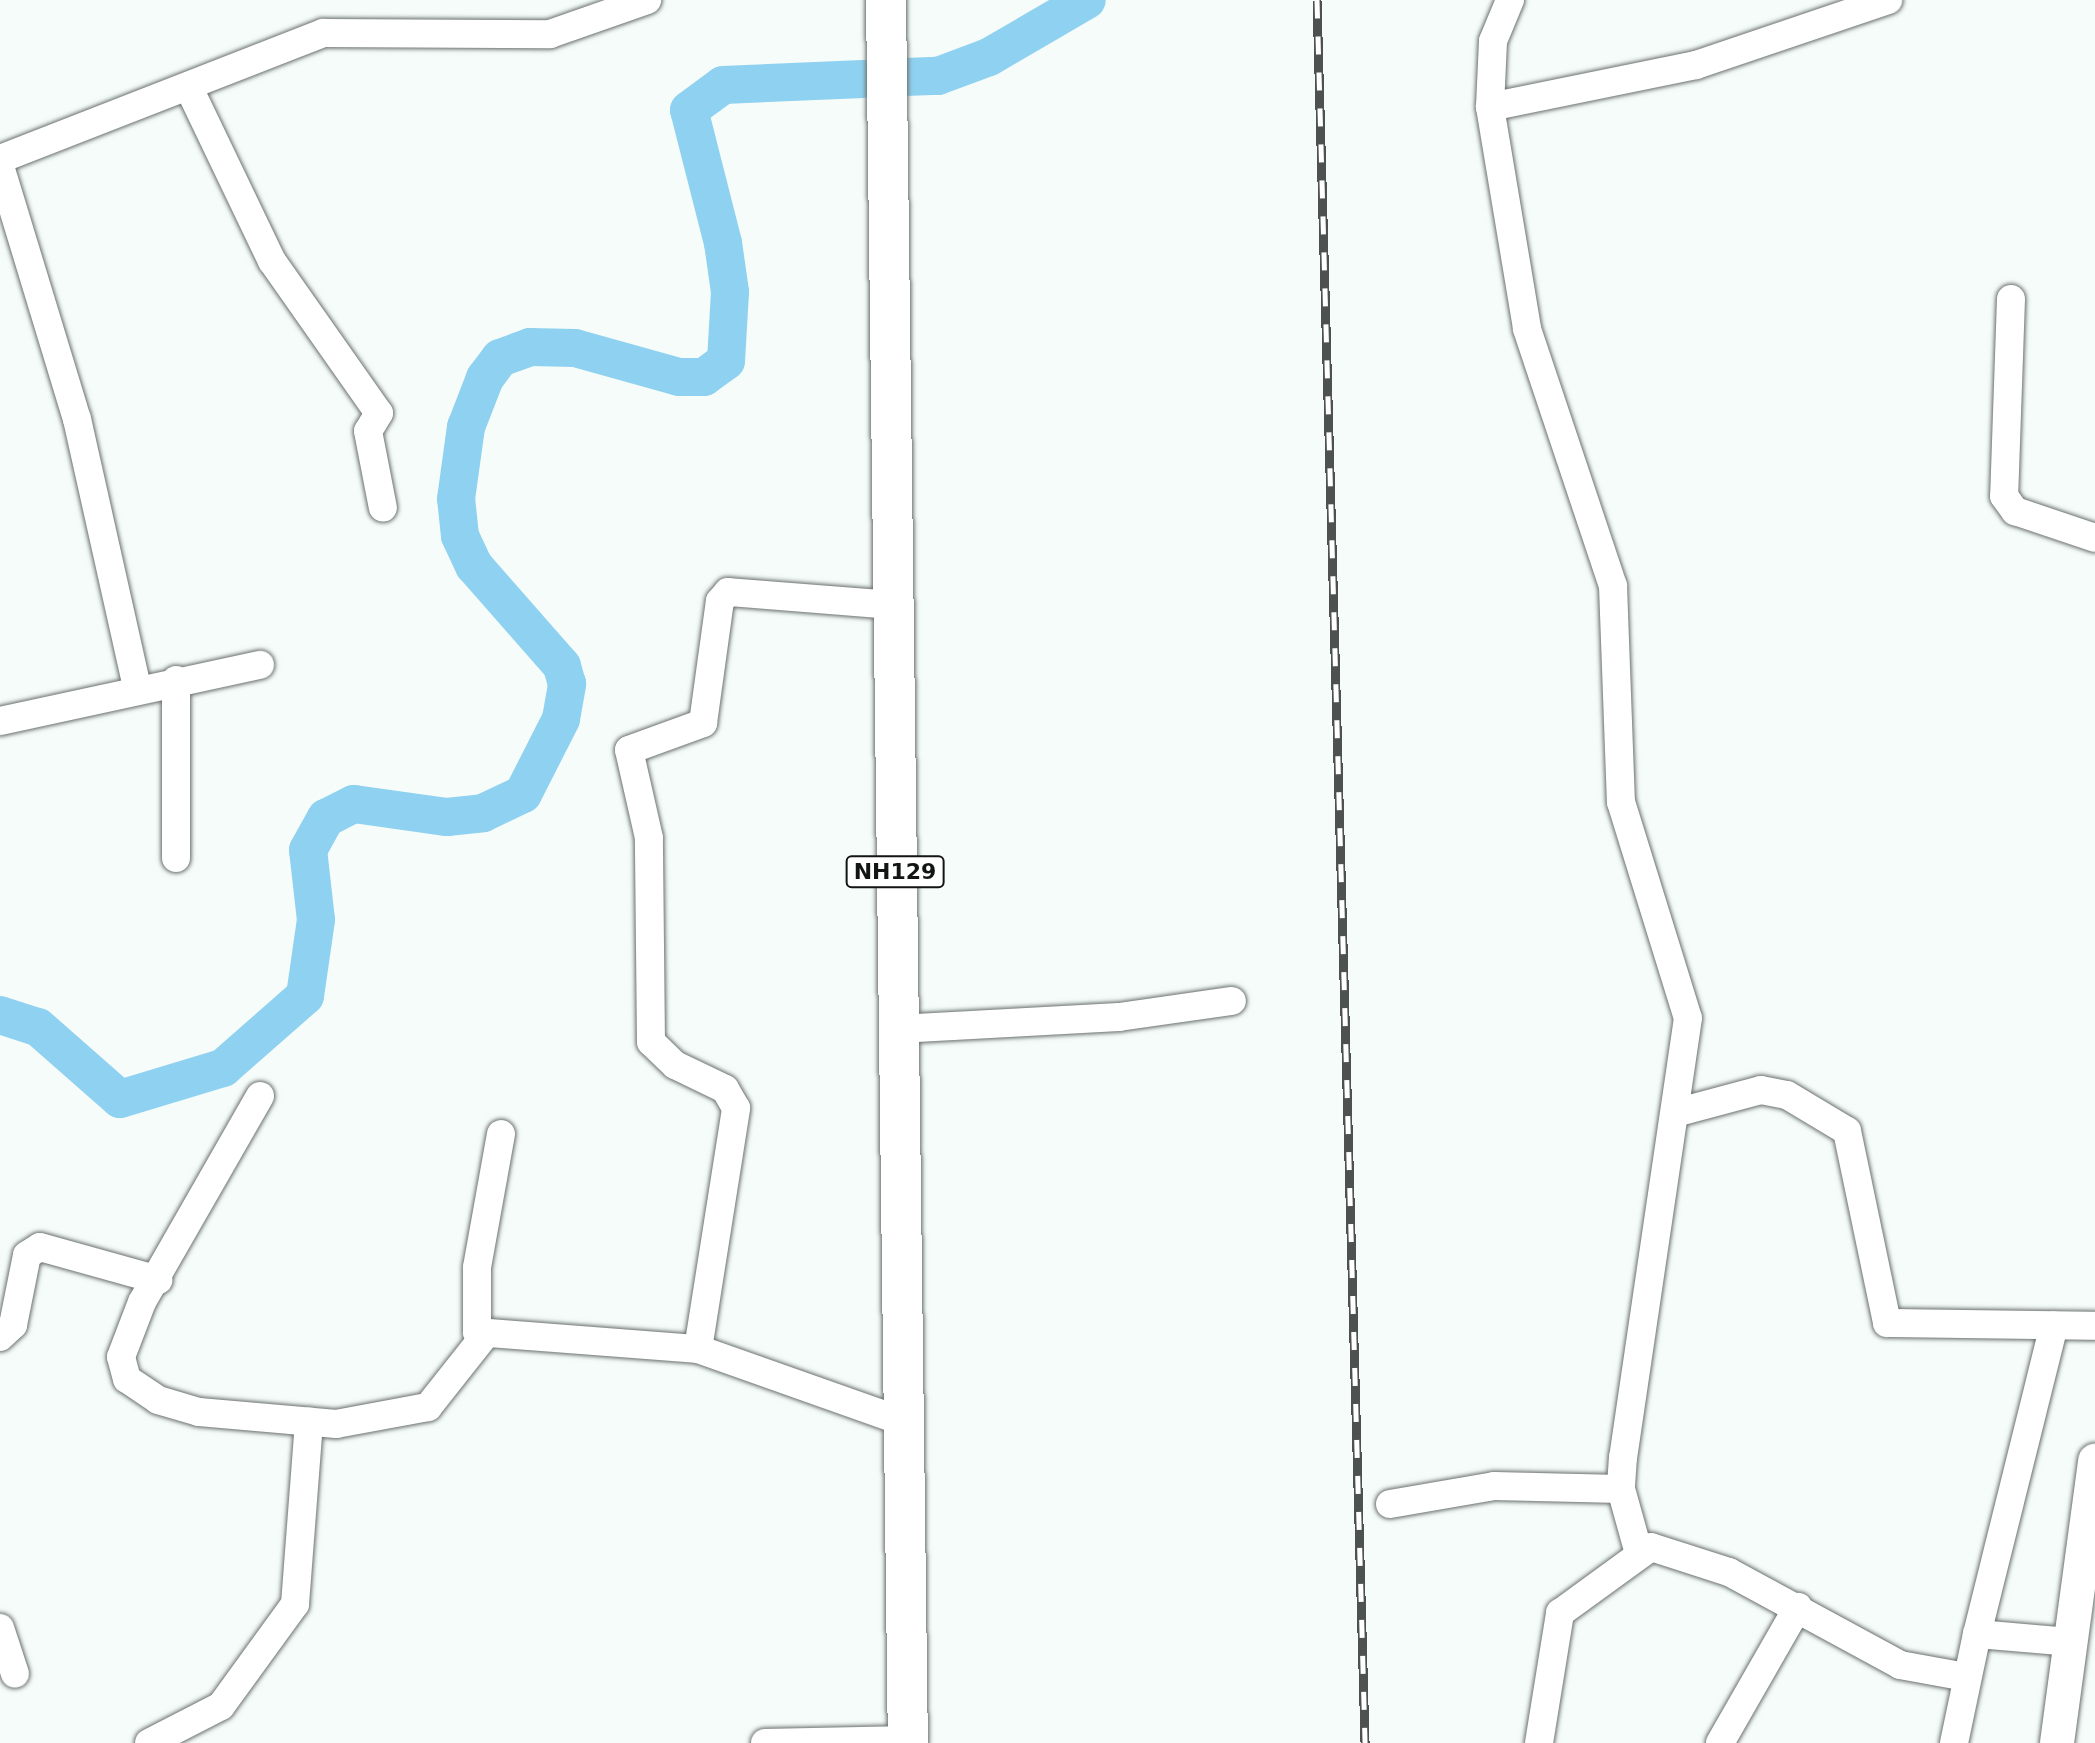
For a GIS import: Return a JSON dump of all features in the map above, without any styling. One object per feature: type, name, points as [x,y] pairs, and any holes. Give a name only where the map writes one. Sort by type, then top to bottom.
[{"type":"highway","name":"NH129","points":[[886,0],[908,1741]]},
{"type":"main road","points":[[2057,1743],[2070,1642],[2086,1596],[2095,1461]]},
{"type":"street","points":[[0,159],[189,88],[323,33],[550,34],[647,0]]},
{"type":"street","points":[[1510,0],[1493,41],[1490,107],[1531,353],[1613,586],[1625,824],[1686,998],[1675,1113],[1621,1489],[1638,1550]]},
{"type":"street","points":[[1490,107],[1696,65],[1888,0]]},
{"type":"street","points":[[189,88],[272,261],[379,413],[368,431],[383,508]]},
{"type":"street","points":[[0,166],[77,419],[137,687]]},
{"type":"street","points":[[2011,299],[2004,496],[2015,511],[2095,538]]},
{"type":"street","points":[[698,1349],[736,1108],[725,1089],[675,1065],[651,1042],[649,838],[629,750],[703,723],[720,601],[728,592],[894,605]]},
{"type":"street","points":[[0,721],[137,687],[260,665]]},
{"type":"street","points":[[176,680],[176,858]]},
{"type":"street","points":[[898,1029],[1119,1017],[1232,1001]]},
{"type":"street","points":[[1675,1113],[1761,1090],[1787,1095],[1847,1131],[1887,1323],[2095,1326]]},
{"type":"street","points":[[260,1096],[127,1334],[121,1357],[127,1379],[158,1400],[199,1412],[309,1422],[413,1415],[444,1392],[485,1335]]},
{"type":"street","points":[[501,1134],[477,1268],[473,1326],[485,1335],[698,1349],[904,1422]]},
{"type":"street","points":[[0,1337],[13,1325],[21,1270],[34,1249],[53,1245],[158,1280]]},
{"type":"street","points":[[1954,1743],[1966,1677],[2054,1325]]},
{"type":"street","points":[[149,1743],[221,1706],[295,1604],[309,1422]]},
{"type":"street","points":[[1390,1504],[1494,1486],[1621,1489]]},
{"type":"street","points":[[1539,1743],[1554,1625],[1569,1602],[1638,1550],[1666,1548],[1798,1607],[1900,1665],[1966,1677]]},
{"type":"street","points":[[1720,1743],[1798,1607]]},
{"type":"street","points":[[0,1628],[15,1674]]},
{"type":"street","points":[[1977,1634],[2070,1642]]},
{"type":"street","points":[[765,1743],[908,1741]]},
{"type":"waterway","points":[[905,77],[938,76],[989,57],[1087,0]]},
{"type":"waterway","points":[[0,1015],[38,1027],[120,1099],[223,1068],[305,996],[316,920],[308,850],[326,818],[354,804],[447,817],[483,813],[523,794],[561,719],[567,684],[562,666],[474,566],[460,536],[456,499],[466,427],[485,378],[500,358],[530,347],[575,348],[679,377],[704,377],[726,361],[730,292],[723,243],[689,110],[723,85],[863,79]]},
{"type":"railway","points":[[1317,0],[1365,1743]]}]
